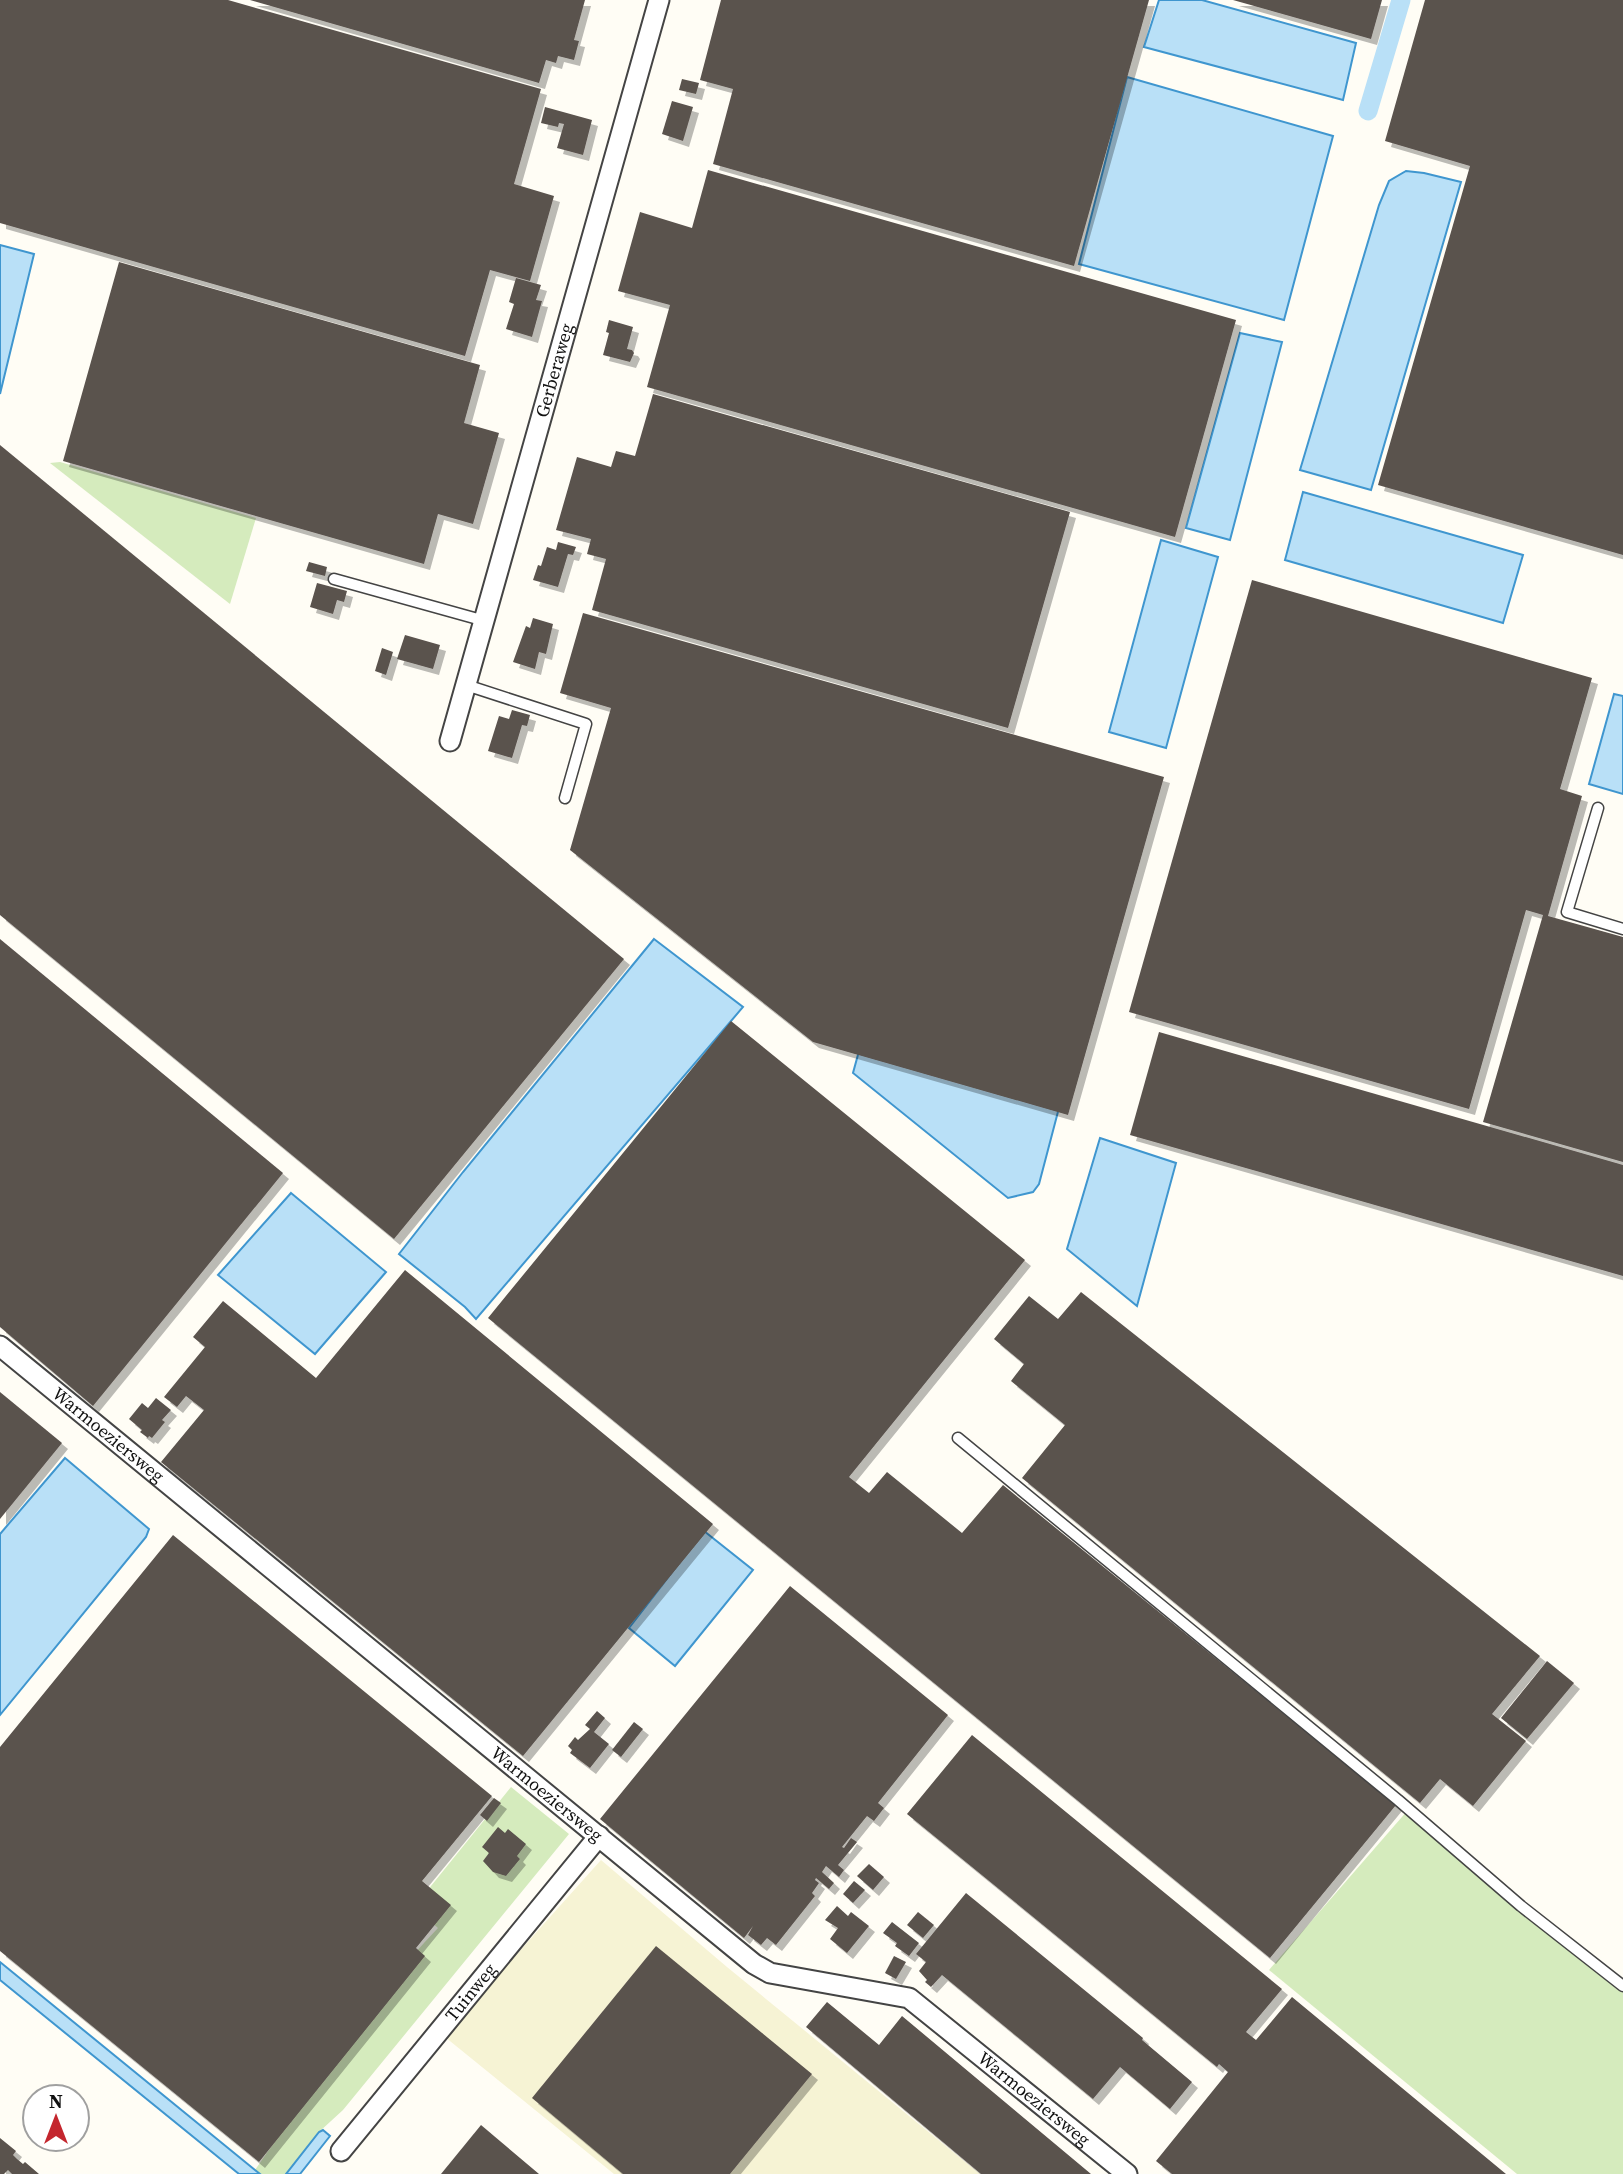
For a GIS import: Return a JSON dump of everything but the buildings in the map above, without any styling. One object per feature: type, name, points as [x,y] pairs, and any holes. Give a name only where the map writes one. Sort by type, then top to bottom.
[{"type":"street","name":"Gerberaweg","points":[[450,741],[659,0]]},
{"type":"street","name":"Warmoeziersweg","points":[[0,1346],[754,1964],[770,1973],[909,1998],[1127,2174]]},
{"type":"street","name":"Tuinweg","points":[[341,2151],[599,1836]]},
{"type":"lane","points":[[334,579],[485,621]]},
{"type":"lane","points":[[466,685],[586,724],[565,798]]},
{"type":"lane","points":[[1598,808],[1567,912],[1623,929]]},
{"type":"lane","points":[[958,1438],[1398,1800],[1521,1906],[1623,1986]]},
{"type":"shaded area","points":[[601,1860],[980,2174],[614,2174],[445,2037]]},
{"type":"green space","points":[[60,462],[256,518],[230,604],[50,463]]},
{"type":"green space","points":[[511,1787],[569,1834],[343,2110],[319,2132],[286,2174],[260,2174],[255,2170],[342,2046],[388,1985],[438,1928],[414,1907]]},
{"type":"green space","points":[[1408,1810],[1623,1984],[1623,2174],[1517,2174],[1269,1970]]},
{"type":"water","points":[[1159,0],[1202,0],[1356,43],[1343,100],[1144,47]]},
{"type":"water","points":[[1127,77],[1333,136],[1284,320],[1079,264]]},
{"type":"water","points":[[1406,171],[1461,182],[1371,490],[1300,470],[1379,205],[1389,181]]},
{"type":"water","points":[[0,245],[34,254],[0,394]]},
{"type":"water","points":[[1240,333],[1282,342],[1230,540],[1186,528]]},
{"type":"water","points":[[1303,492],[1523,555],[1503,623],[1285,560]]},
{"type":"water","points":[[1161,540],[1218,557],[1166,748],[1109,732]]},
{"type":"water","points":[[1614,694],[1623,696],[1623,794],[1589,784]]},
{"type":"water","points":[[654,939],[743,1007],[476,1319],[399,1254]]},
{"type":"water","points":[[876,989],[1075,1047],[1039,1184],[1033,1192],[1008,1198],[853,1073]]},
{"type":"water","points":[[1100,1138],[1176,1163],[1137,1306],[1067,1249]]},
{"type":"water","points":[[291,1193],[386,1272],[315,1354],[218,1275]]},
{"type":"water","points":[[65,1458],[149,1529],[146,1537],[0,1715],[0,1534]]},
{"type":"water","points":[[704,1531],[753,1570],[675,1666],[629,1628]]},
{"type":"water","points":[[0,1962],[260,2174],[239,2174],[0,1980]]},
{"type":"water","points":[[323,2130],[330,2136],[300,2174],[286,2174],[319,2132]]},
{"type":"waterway","points":[[1368,111],[1401,0]]}]
